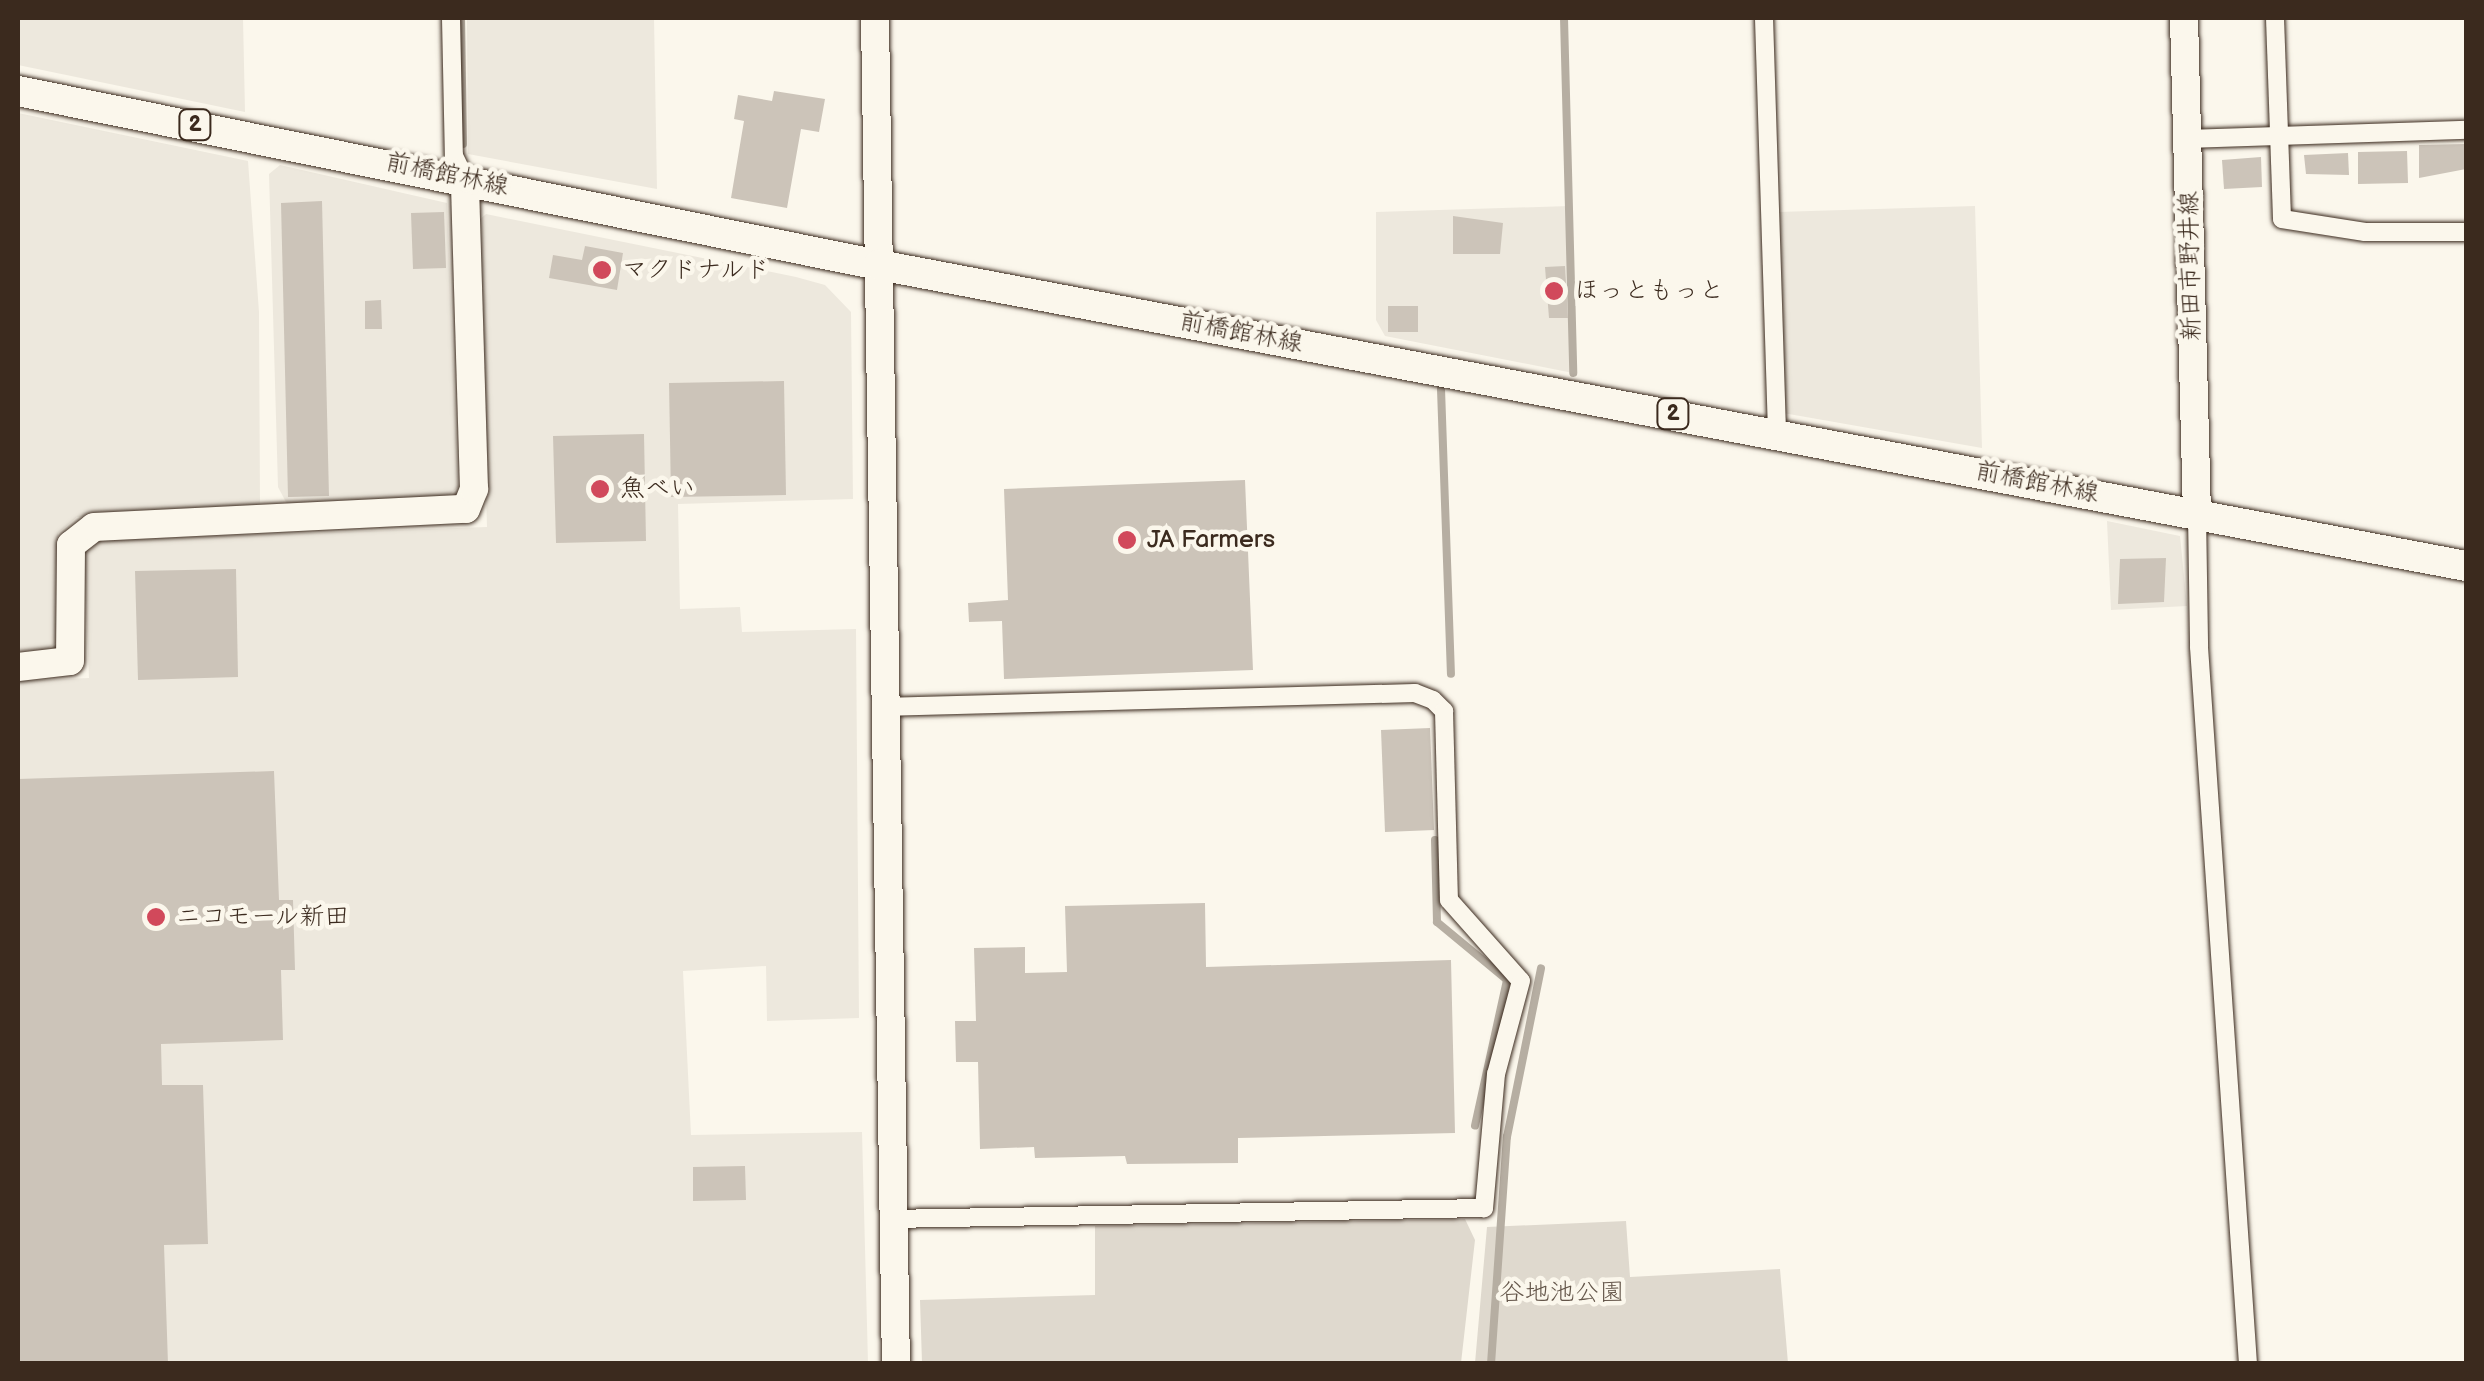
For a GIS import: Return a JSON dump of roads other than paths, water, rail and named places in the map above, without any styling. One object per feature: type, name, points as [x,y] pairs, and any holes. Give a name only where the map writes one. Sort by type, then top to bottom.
[{"type":"main road","name":"前橋館林線","points":[[18,91],[879,265],[2466,566]]},
{"type":"street","points":[[18,667],[70,660],[70,545],[94,527],[466,510],[474,489],[465,179],[454,156],[451,18]]},
{"type":"street","points":[[875,18],[881,707],[896,1364]]},
{"type":"street","points":[[1764,18],[1776,433]]},
{"type":"street","name":"新田市野井線","points":[[2184,18],[2197,514]]},
{"type":"street","points":[[2275,18],[2282,219],[2365,232],[2466,232]]},
{"type":"street","points":[[2188,138],[2466,130]]},
{"type":"street","points":[[2197,514],[2199,646],[2248,1364]]},
{"type":"street","points":[[881,707],[1415,692],[1433,700],[1444,711],[1449,900],[1521,981],[1496,1074],[1484,1208],[891,1219]]},
{"type":"waterway","points":[[461,18],[463,144]]},
{"type":"waterway","points":[[1564,18],[1573,373]]},
{"type":"waterway","points":[[1441,389],[1451,674]]},
{"type":"waterway","points":[[1435,840],[1437,922],[1507,980],[1475,1126]]},
{"type":"waterway","points":[[1491,1364],[1507,1137],[1541,968]]},
{"type":"place","name":"マクドナルド","points":[[602,270]]},
{"type":"place","name":"ほっともっと","points":[[1554,291]]},
{"type":"place","name":"魚べい","points":[[600,489]]},
{"type":"place","name":"JA Farmers","points":[[1127,540]]},
{"type":"place","name":"ニコモール新田","points":[[156,917]]},
{"type":"park label","name":"谷地池公園","points":[[1562,1293]]}]
